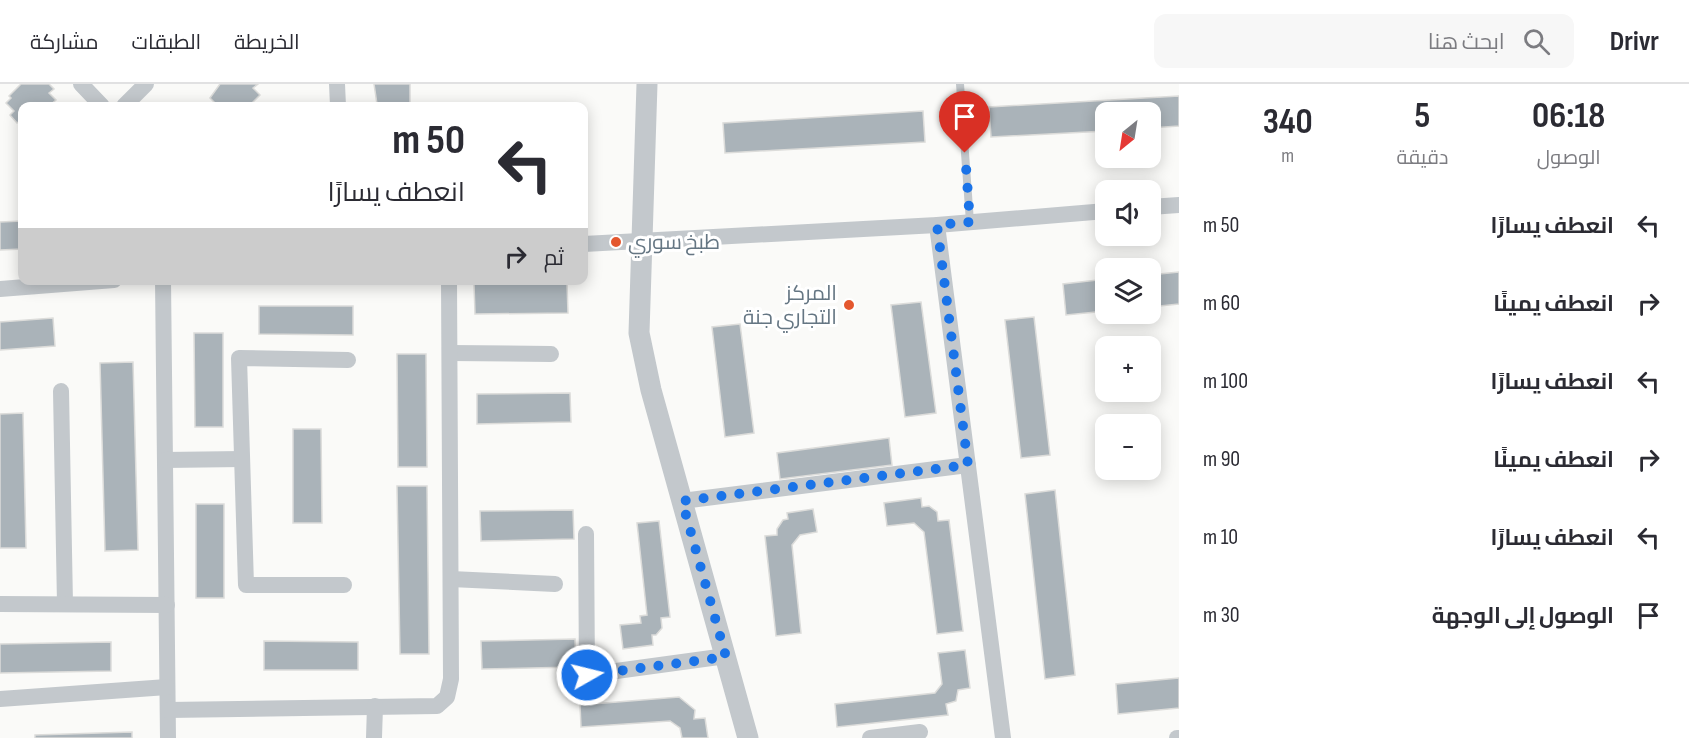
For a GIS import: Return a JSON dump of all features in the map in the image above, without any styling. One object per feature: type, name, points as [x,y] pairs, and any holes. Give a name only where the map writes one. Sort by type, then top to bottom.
[{"type":"street","points":[[81,84],[98,102]]},
{"type":"street","points":[[128,102],[146,84]]},
{"type":"street","points":[[338,84],[338,102]]},
{"type":"street","points":[[647,84],[640,239],[639,333],[651,390],[748,738]]},
{"type":"street","points":[[1161,206],[1179,205]]},
{"type":"street","points":[[588,244],[640,239],[937,225],[1095,212]]},
{"type":"street","points":[[937,225],[1003,738]]},
{"type":"street","points":[[0,289],[51,285]]},
{"type":"street","points":[[164,285],[168,738]]},
{"type":"street","points":[[168,710],[437,706],[447,697],[452,679],[449,285]]},
{"type":"street","points":[[450,353],[551,354]]},
{"type":"street","points":[[344,585],[246,585],[239,358],[348,360]]},
{"type":"street","points":[[62,391],[65,604]]},
{"type":"street","points":[[165,460],[242,459]]},
{"type":"street","points":[[682,501],[968,465]]},
{"type":"street","points":[[586,534],[587,675],[726,657]]},
{"type":"street","points":[[451,579],[555,584]]},
{"type":"street","points":[[0,604],[167,605]]},
{"type":"street","points":[[0,699],[167,687]]},
{"type":"street","points":[[374,738],[375,706]]},
{"type":"street","points":[[870,738],[920,732]]},
{"type":"lane","points":[[960,84],[970,222]]},
{"type":"building","points":[[21,84],[49,84],[54,89],[49,93],[56,100],[54,102],[18,102],[17,123],[10,115],[14,111],[6,103],[11,98],[9,96]]},
{"type":"building","points":[[220,84],[258,84],[253,88],[260,95],[253,102],[214,102],[210,98]]},
{"type":"building","points":[[374,84],[410,84],[410,102],[377,102]]},
{"type":"building","points":[[1179,96],[1179,126],[1161,127],[1161,102],[1095,102],[1095,132],[991,137],[989,107]]},
{"type":"building","points":[[923,111],[925,142],[725,153],[723,123]]},
{"type":"building","points":[[18,221],[18,249],[0,250],[0,222]]},
{"type":"building","points":[[1179,272],[1179,304],[1161,306],[1161,274]]},
{"type":"building","points":[[1095,280],[1095,312],[1066,315],[1063,284]]},
{"type":"building","points":[[474,285],[567,285],[568,313],[475,314]]},
{"type":"building","points":[[921,302],[936,413],[905,417],[891,305]]},
{"type":"building","points":[[259,306],[353,306],[353,335],[259,334]]},
{"type":"building","points":[[1034,317],[1050,455],[1021,458],[1005,320]]},
{"type":"building","points":[[53,318],[55,346],[0,350],[0,322]]},
{"type":"building","points":[[740,324],[754,433],[725,437],[712,327]]},
{"type":"building","points":[[194,333],[223,333],[223,427],[195,427]]},
{"type":"building","points":[[397,354],[426,354],[427,467],[398,467]]},
{"type":"building","points":[[133,362],[138,550],[105,551],[100,363]]},
{"type":"building","points":[[570,393],[571,422],[477,424],[477,394]]},
{"type":"building","points":[[23,413],[26,548],[0,548],[0,414]]},
{"type":"building","points":[[293,429],[321,429],[322,523],[293,523]]},
{"type":"building","points":[[889,438],[892,465],[780,479],[777,453]]},
{"type":"building","points":[[397,486],[427,486],[429,654],[400,654]]},
{"type":"building","points":[[1055,490],[1075,675],[1045,679],[1025,494]]},
{"type":"building","points":[[921,498],[922,507],[929,506],[937,512],[938,521],[949,520],[963,631],[937,634],[924,532],[914,523],[887,526],[884,503]]},
{"type":"building","points":[[196,504],[224,504],[224,598],[196,598]]},
{"type":"building","points":[[813,509],[817,532],[800,535],[792,545],[801,633],[776,636],[765,536],[777,535],[777,529],[783,520],[788,519],[787,513]]},
{"type":"building","points":[[573,510],[574,539],[481,541],[480,511]]},
{"type":"building","points":[[659,521],[670,617],[661,618],[662,628],[656,635],[652,635],[653,645],[623,649],[620,625],[641,623],[640,616],[647,615],[637,523]]},
{"type":"building","points":[[575,639],[576,667],[482,669],[481,641]]},
{"type":"building","points":[[264,641],[358,642],[358,670],[264,670]]},
{"type":"building","points":[[111,642],[111,671],[0,673],[0,644]]},
{"type":"building","points":[[965,650],[970,688],[958,690],[956,701],[946,704],[948,715],[837,727],[835,704],[935,693],[942,684],[938,653]]},
{"type":"building","points":[[1179,678],[1179,708],[1118,714],[1116,684]]},
{"type":"building","points":[[679,697],[695,710],[694,719],[705,718],[708,738],[682,738],[680,728],[670,721],[581,727],[580,705]]},
{"type":"building","points":[[132,732],[132,738],[35,738],[35,735]]},
{"type":"place","name":"طبخ سوري","points":[[616,242]]},
{"type":"place","name":"المركز التجاري جنة","points":[[849,305]]},
{"type":"route","points":[[587,675],[726,657],[682,501],[968,465],[937,225],[970,222],[965,153]]}]
